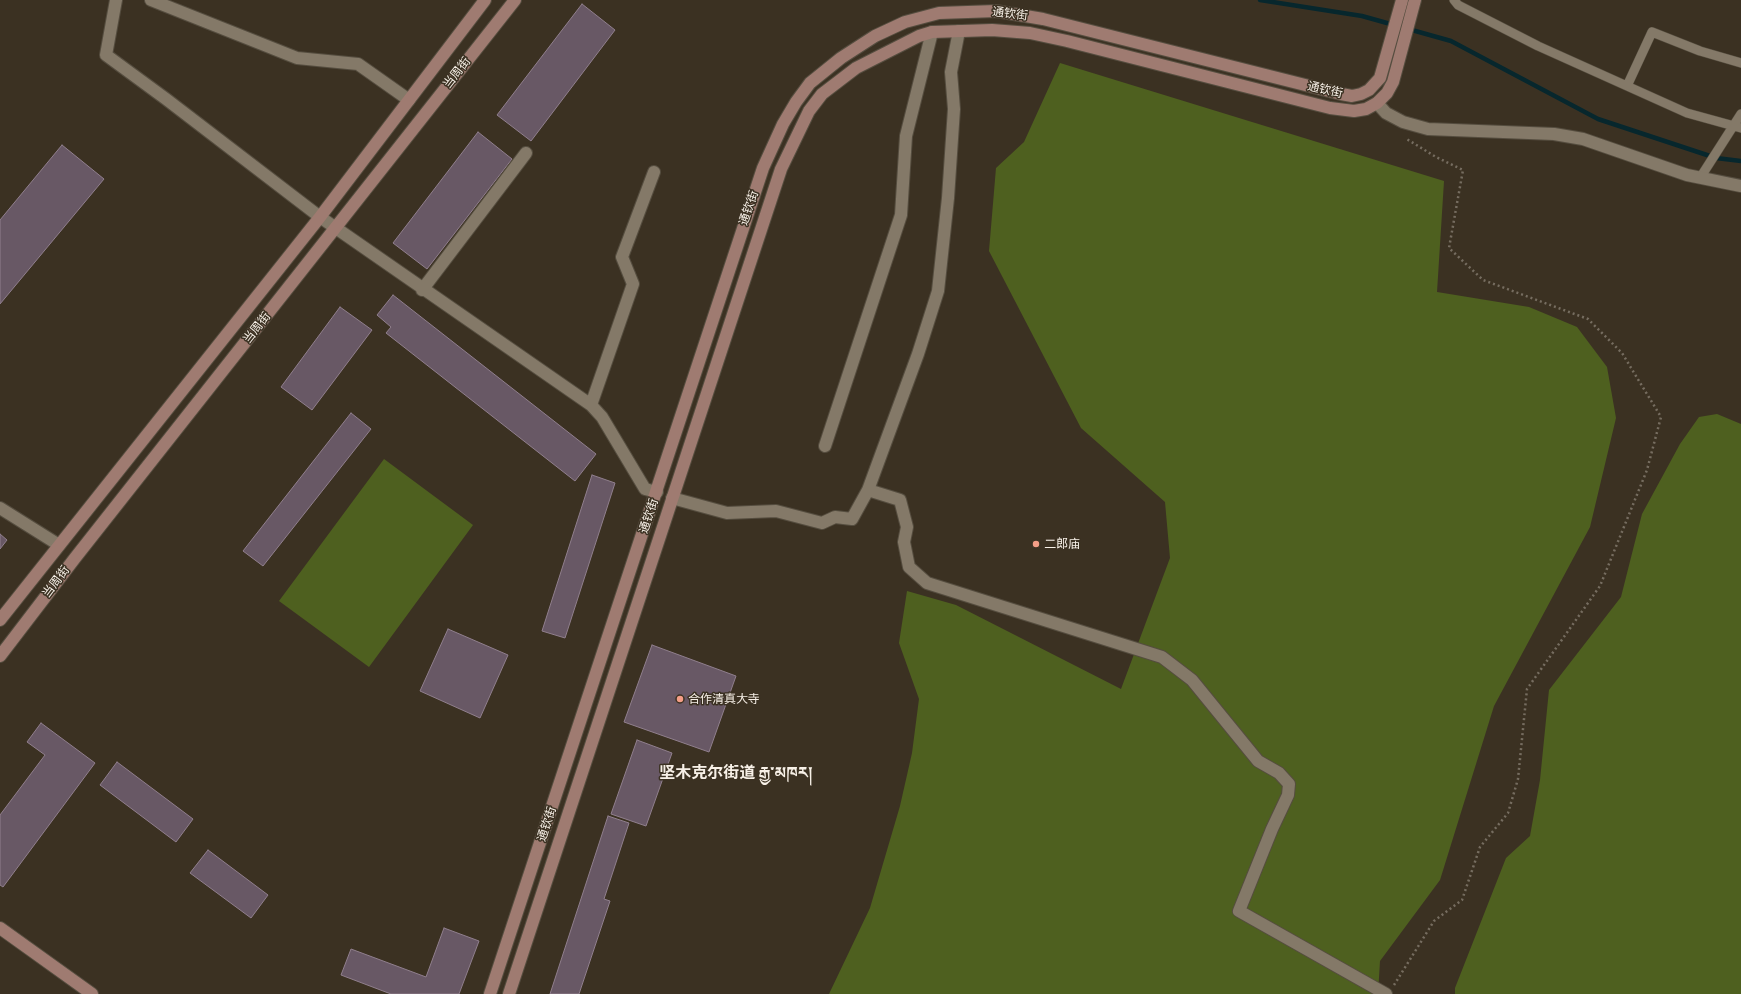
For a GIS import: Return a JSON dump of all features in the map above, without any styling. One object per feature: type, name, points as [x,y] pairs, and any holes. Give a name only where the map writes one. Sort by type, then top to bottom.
[{"type":"main road","name":"当周街","points":[[0,620],[320,217],[485,0]]},
{"type":"main road","name":"当周街","points":[[0,656],[75,558],[515,0]]},
{"type":"main road","name":"通钦街","points":[[490,994],[763,168],[783,124],[796,102],[810,83],[841,58],[875,36],[905,22],[939,13],[996,12],[1043,19],[1352,96],[1362,94],[1376,84],[1383,69],[1402,0]]},
{"type":"main road","points":[[509,994],[781,168],[808,111],[822,94],[856,68],[900,44],[932,32],[992,30],[1030,33],[1343,110],[1366,109],[1377,103],[1387,93],[1396,73],[1415,0]]},
{"type":"main road","points":[[0,928],[92,994]]},
{"type":"street","points":[[116,0],[106,55],[320,217],[422,290],[591,405],[602,417],[645,489],[657,492]]},
{"type":"street","points":[[151,0],[297,58],[358,64],[409,100]]},
{"type":"street","points":[[672,498],[727,513],[776,511],[822,523],[835,517],[852,519],[868,490],[918,354],[938,291],[948,198],[954,109],[951,72],[959,31]]},
{"type":"street","points":[[825,446],[901,215],[906,136],[932,32]]},
{"type":"street","points":[[1377,103],[1386,113],[1403,122],[1428,129],[1546,134],[1583,138],[1741,186]]},
{"type":"street","points":[[422,290],[526,153]]},
{"type":"street","points":[[591,405],[633,284],[622,257],[654,172]]},
{"type":"street","points":[[868,490],[900,500],[907,527],[904,542],[909,567],[927,583],[1162,657],[1192,680],[1258,761],[1279,773],[1289,784],[1288,794],[1272,829],[1239,911],[1389,991]]},
{"type":"street","points":[[0,508],[59,545]]},
{"type":"lane","points":[[1454,0],[1458,4],[1538,46],[1687,113],[1737,127]]},
{"type":"lane","points":[[1627,86],[1652,32],[1700,51],[1741,63]]},
{"type":"lane","points":[[1702,174],[1726,137],[1737,127],[1741,114]]},
{"type":"path","points":[[1389,991],[1434,920],[1462,900],[1480,847],[1508,813],[1518,779],[1527,689],[1600,586],[1647,470],[1661,417],[1622,353],[1588,319],[1483,280],[1449,248],[1463,170],[1436,157],[1405,138],[1403,122]]},
{"type":"green space","points":[[1060,63],[1444,181],[1437,292],[1529,307],[1577,327],[1607,367],[1616,418],[1590,527],[1494,706],[1440,880],[1380,961],[1378,994],[829,994],[870,908],[900,806],[912,753],[919,699],[899,643],[907,591],[956,605],[1121,689],[1170,558],[1165,502],[1081,428],[989,251],[996,168],[1024,142]]},
{"type":"green space","points":[[1717,414],[1741,424],[1741,994],[1455,994],[1455,988],[1506,858],[1530,836],[1540,780],[1549,690],[1621,597],[1642,514],[1680,444],[1699,417]]},
{"type":"green space","points":[[384,459],[473,525],[369,667],[279,601]]},
{"type":"building","points":[[582,4],[615,30],[531,141],[497,115]]},
{"type":"building","points":[[478,132],[512,159],[427,269],[393,243]]},
{"type":"building","points":[[62,145],[104,179],[0,304],[0,220]]},
{"type":"building","points":[[393,295],[596,454],[575,481],[386,333],[391,327],[377,315]]},
{"type":"building","points":[[340,307],[372,330],[312,410],[281,387]]},
{"type":"building","points":[[351,413],[371,429],[263,566],[243,551]]},
{"type":"building","points":[[592,475],[615,483],[565,638],[542,631]]},
{"type":"building","points":[[0,534],[7,540],[0,549]]},
{"type":"building","points":[[448,629],[508,655],[480,718],[420,691]]},
{"type":"building","name":"合作清真大寺","points":[[652,645],[736,676],[709,752],[624,722]]},
{"type":"building","points":[[41,723],[95,763],[3,887],[0,885],[0,815],[45,755],[27,742]]},
{"type":"building","points":[[637,740],[672,753],[646,826],[611,814]]},
{"type":"building","points":[[117,762],[193,819],[176,842],[100,785]]},
{"type":"building","points":[[608,816],[629,823],[604,899],[610,901],[579,994],[550,994]]},
{"type":"building","points":[[208,850],[268,895],[251,918],[190,873]]},
{"type":"building","points":[[444,928],[479,941],[459,994],[391,994],[341,975],[351,949],[426,977]]},
{"type":"waterway","points":[[1260,0],[1362,16],[1451,41],[1598,119],[1716,158],[1741,161]]},
{"type":"place","name":"二郎庙","points":[[1036,544]]},
{"type":"place","name":"合作清真大寺","points":[[680,699]]},
{"type":"district","name":"坚木克尔街道 རྒྱ་མཁར།","points":[[736,773]]}]
